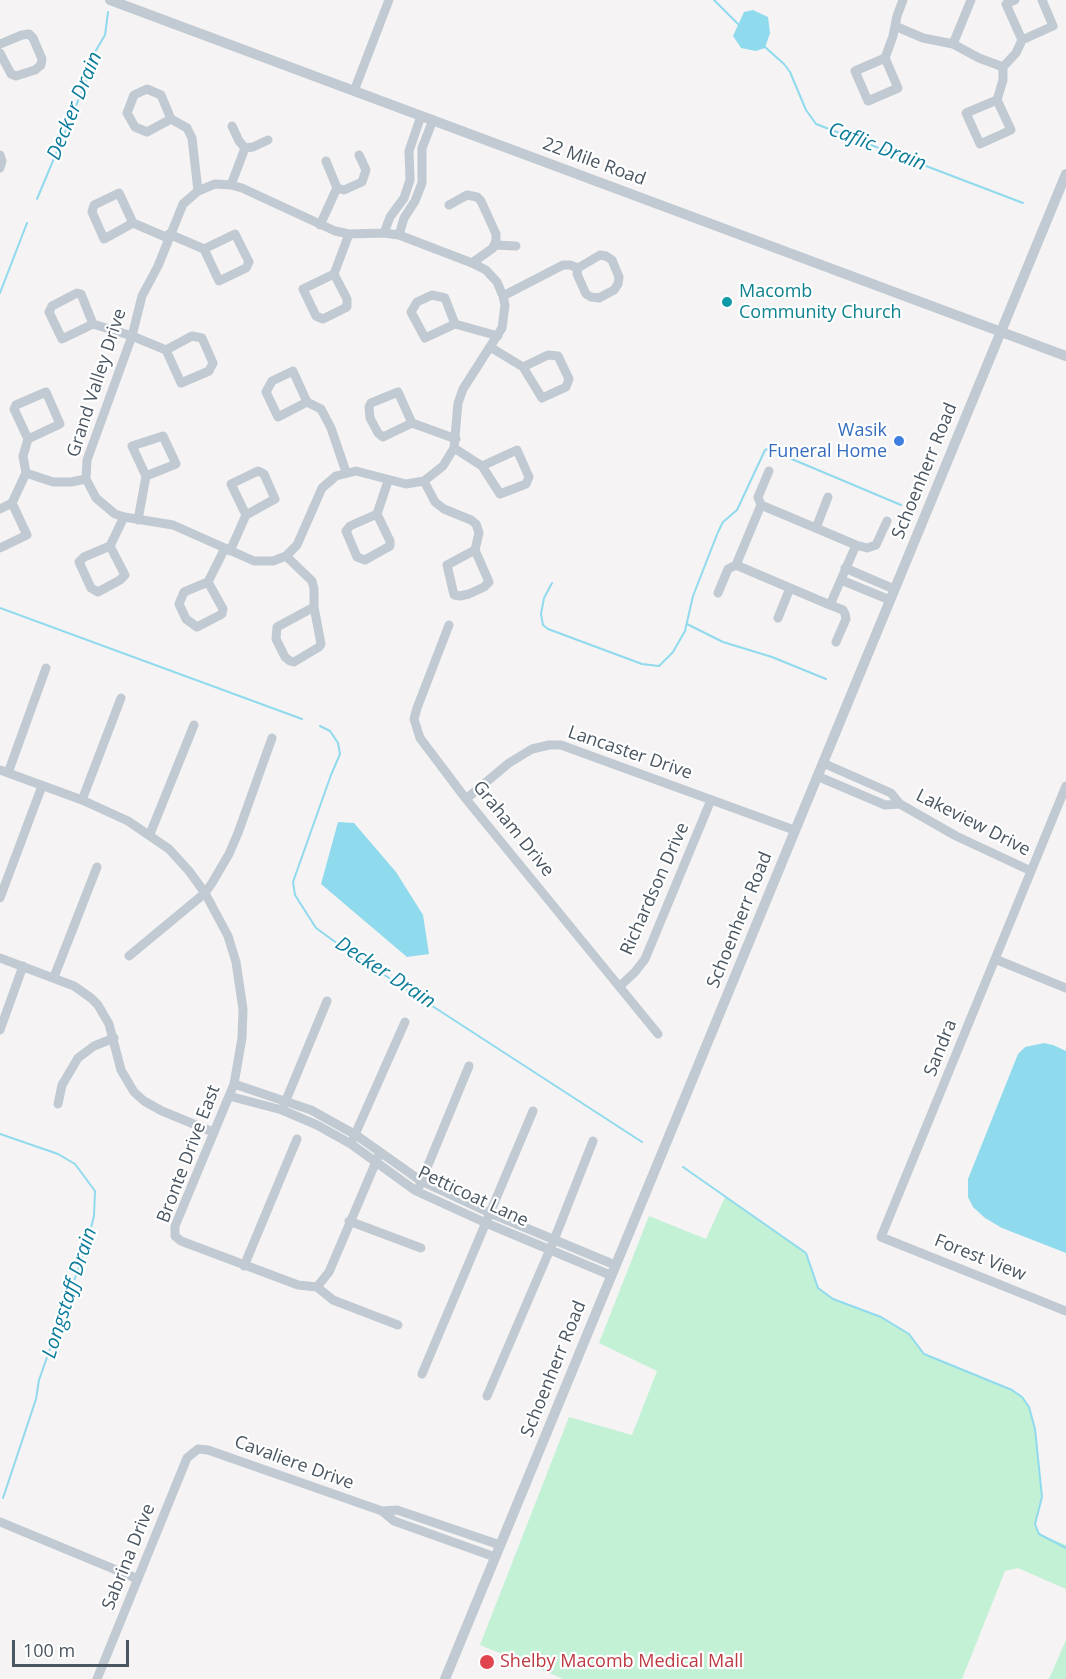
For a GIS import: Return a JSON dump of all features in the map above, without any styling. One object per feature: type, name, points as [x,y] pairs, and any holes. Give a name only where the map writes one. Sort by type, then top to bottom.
[{"type":"street","name":"22 Mile Road","points":[[110,0],[1066,356]]},
{"type":"street","points":[[354,91],[389,0]]},
{"type":"street","points":[[885,58],[898,88],[868,101],[855,71],[885,58],[894,36],[903,0]]},
{"type":"street","points":[[953,44],[970,0]]},
{"type":"street","points":[[1015,0],[1006,4],[1022,40]]},
{"type":"street","points":[[997,100],[966,113],[980,144],[1011,130],[997,100],[1003,80],[1003,67],[1016,53],[1022,40],[1053,26],[1042,0]]},
{"type":"street","points":[[895,26],[923,38],[953,44],[979,58],[1003,67]]},
{"type":"street","points":[[0,44],[29,34],[42,59],[35,70],[16,76],[11,74],[0,53]]},
{"type":"street","points":[[171,119],[147,132],[135,127],[127,113],[134,95],[147,89],[161,95],[171,119],[187,128],[190,133],[198,191],[215,184],[231,185],[320,225],[349,234],[399,235],[472,262],[492,276],[503,296],[505,314],[498,336],[463,389],[458,404],[455,443],[443,466],[424,481],[406,484],[364,473],[346,472],[336,476],[322,488],[297,545],[286,556],[312,581],[321,644],[320,647],[294,662],[290,661],[285,657],[276,639],[277,627],[314,607]]},
{"type":"street","points":[[384,233],[390,217],[404,198],[410,180],[409,151],[421,116]]},
{"type":"street","points":[[399,235],[404,218],[415,201],[422,183],[422,148],[433,120]]},
{"type":"street","points":[[232,126],[245,148]]},
{"type":"street","points":[[245,148],[268,140]]},
{"type":"street","points":[[231,185],[245,148]]},
{"type":"street","points":[[0,155],[3,161],[0,168]]},
{"type":"street","points":[[337,188],[344,190],[362,182],[366,170],[359,155]]},
{"type":"street","points":[[320,225],[337,188],[326,161]]},
{"type":"street","name":"Schoenherr Road","points":[[445,1679],[1066,174]]},
{"type":"street","points":[[410,180],[422,183]]},
{"type":"street","name":"Grand Valley Drive","points":[[198,191],[183,204],[158,266],[142,296],[132,336],[87,460],[86,479],[101,504],[124,518],[173,525],[254,561],[265,562],[286,556]]},
{"type":"street","points":[[133,223],[104,239],[92,212],[93,205],[119,193],[133,223],[204,249],[219,281],[246,268],[249,262],[235,234],[204,249]]},
{"type":"street","points":[[449,205],[467,195],[477,197],[496,234],[495,244]]},
{"type":"street","points":[[334,274],[347,299],[347,307],[323,319],[316,316],[303,289],[334,274],[349,234]]},
{"type":"street","points":[[472,262],[495,244],[516,246]]},
{"type":"street","points":[[600,255],[606,256],[612,260],[619,277],[618,284],[614,290],[599,298],[591,297],[586,294],[577,274],[578,268],[600,255]]},
{"type":"street","points":[[503,296],[561,266],[570,265],[578,268]]},
{"type":"street","points":[[93,324],[81,294],[77,293],[52,306],[49,312],[62,339],[93,324],[166,350],[181,383],[209,371],[213,363],[202,338],[192,336],[166,350]]},
{"type":"street","points":[[455,324],[445,298],[432,295],[417,302],[411,312],[425,338],[455,324],[498,336]]},
{"type":"street","points":[[490,346],[523,367],[542,398],[566,387],[569,379],[558,356],[548,355],[523,367]]},
{"type":"street","points":[[308,402],[278,417],[266,392],[272,381],[293,372],[308,402],[321,409],[327,417],[346,472]]},
{"type":"street","points":[[0,509],[12,503],[26,473],[23,456],[28,439],[14,409],[16,405],[46,392],[60,424],[28,439]]},
{"type":"street","points":[[412,423],[383,437],[378,433],[370,418],[369,407],[371,403],[398,392],[412,423],[455,443],[482,466],[500,494],[526,484],[529,477],[517,450],[482,466]]},
{"type":"street","points":[[138,520],[146,476],[132,446],[163,436],[176,464],[146,476]]},
{"type":"street","points":[[208,582],[223,609],[222,614],[197,627],[186,619],[178,604],[184,592],[208,582],[246,515],[275,499],[264,474],[258,471],[231,484],[246,515]]},
{"type":"street","points":[[718,593],[728,569],[736,565],[761,505],[758,497],[769,471]]},
{"type":"street","points":[[26,473],[53,482],[86,479]]},
{"type":"street","points":[[377,514],[350,526],[346,531],[357,557],[365,560],[390,546],[390,541],[377,514],[388,481]]},
{"type":"street","points":[[424,481],[430,496],[440,506],[471,520],[476,524],[479,533],[475,550],[489,582],[469,594],[454,595],[447,565],[475,550]]},
{"type":"street","points":[[816,528],[828,497]]},
{"type":"street","points":[[0,548],[27,535],[12,503]]},
{"type":"street","points":[[761,505],[867,548],[876,545],[887,521]]},
{"type":"street","points":[[110,546],[125,575],[98,592],[91,588],[79,562],[84,557],[110,546],[124,518]]},
{"type":"street","points":[[830,605],[856,545]]},
{"type":"street","points":[[736,565],[843,610],[846,619],[836,642]]},
{"type":"street","points":[[845,568],[894,589]]},
{"type":"street","points":[[841,580],[890,600]]},
{"type":"street","points":[[778,618],[790,588]]},
{"type":"street","name":"Graham Drive","points":[[449,625],[418,701],[414,719],[417,732],[426,748],[466,799],[658,1034]]},
{"type":"street","points":[[4,772],[46,668]]},
{"type":"street","points":[[82,800],[121,698]]},
{"type":"street","points":[[150,834],[194,725]]},
{"type":"street","points":[[129,956],[205,893],[219,872],[233,844],[272,738]]},
{"type":"street","name":"Lancaster Drive","points":[[466,799],[520,756],[540,746],[555,744],[580,750],[795,830]]},
{"type":"street","name":"Lakeview Drive","points":[[823,763],[891,793],[900,804],[956,837],[1031,871]]},
{"type":"street","name":"Bronte Drive East","points":[[4,772],[114,813],[150,834],[177,857],[205,893],[228,936],[241,990],[243,1027],[234,1084],[175,1226],[175,1236],[181,1241],[244,1266]]},
{"type":"street","name":"Lakeview Drive","points":[[817,776],[885,806],[900,804]]},
{"type":"street","points":[[0,898],[42,786]]},
{"type":"street","points":[[1063,801],[1066,786]]},
{"type":"street","name":"Richardson Drive","points":[[620,986],[635,972],[645,958],[711,800]]},
{"type":"street","name":"Sandra","points":[[881,1237],[1031,871],[1063,801]]},
{"type":"street","points":[[54,977],[97,867]]},
{"type":"street","points":[[0,958],[54,977],[74,986],[91,998],[104,1013],[114,1038],[121,1070],[134,1092],[162,1111],[213,1132]]},
{"type":"street","points":[[995,958],[1066,988]]},
{"type":"street","points":[[0,1030],[23,966]]},
{"type":"street","points":[[282,1110],[327,1001]]},
{"type":"street","points":[[351,1144],[405,1022]]},
{"type":"street","points":[[58,1104],[62,1085],[78,1058],[94,1046],[114,1038]]},
{"type":"street","points":[[416,1191],[469,1066]]},
{"type":"street","name":"Petticoat Lane","points":[[234,1084],[311,1110],[356,1135],[421,1181],[554,1240],[613,1270]]},
{"type":"street","name":"Petticoat Lane","points":[[229,1096],[282,1110],[317,1125],[351,1144],[416,1191],[550,1250],[613,1270]]},
{"type":"street","points":[[422,1374],[533,1111]]},
{"type":"street","points":[[297,1139],[244,1266],[298,1285],[317,1287],[333,1300],[398,1325]]},
{"type":"street","points":[[487,1396],[550,1250],[592,1141]]},
{"type":"street","points":[[317,1287],[329,1272],[380,1151]]},
{"type":"street","points":[[349,1221],[421,1248]]},
{"type":"street","name":"Forest View","points":[[881,1237],[1066,1311]]},
{"type":"street","name":"Cavaliere Drive","points":[[194,1450],[203,1448],[382,1511],[393,1521],[495,1557]]},
{"type":"street","name":"Sabrina Drive","points":[[98,1679],[188,1458],[194,1450]]},
{"type":"street","name":"Cavaliere Drive","points":[[382,1511],[397,1510],[500,1545]]},
{"type":"street","points":[[0,1522],[138,1579]]},
{"type":"green space","points":[[725,1197],[806,1253],[818,1288],[833,1299],[881,1317],[909,1334],[924,1354],[1012,1390],[1022,1397],[1029,1407],[1035,1429],[1042,1497],[1035,1524],[1039,1534],[1066,1545],[1066,1589],[1018,1568],[1005,1571],[962,1679],[564,1679],[480,1645],[569,1417],[632,1435],[657,1371],[599,1343],[649,1216],[706,1239]]},
{"type":"green space","points":[[1066,1640],[1066,1679],[1049,1679]]},
{"type":"water","points":[[753,10],[768,17],[770,33],[765,48],[756,51],[741,48],[733,36],[744,12]]},
{"type":"water","points":[[338,822],[354,823],[396,872],[423,915],[429,954],[407,957],[321,884]]},
{"type":"water","points":[[1044,1043],[1066,1051],[1066,1253],[1002,1228],[985,1218],[973,1207],[968,1197],[968,1179],[1018,1054],[1025,1047]]},
{"type":"waterway","name":"Caflic Drain","points":[[714,0],[740,26]]},
{"type":"waterway","name":"Decker Drain","points":[[37,199],[88,77],[95,52],[105,35],[108,12]]},
{"type":"waterway","name":"Caflic Drain","points":[[765,47],[790,72],[806,110],[816,124],[1023,203]]},
{"type":"waterway","name":"Decker Drain","points":[[0,293],[27,223]]},
{"type":"waterway","points":[[552,583],[544,598],[541,614],[543,625],[548,629],[642,664],[659,666],[673,652],[685,631],[693,596],[718,532],[723,522],[737,510],[765,450],[768,449],[901,505]]},
{"type":"waterway","name":"Decker Drain","points":[[0,608],[302,719]]},
{"type":"waterway","points":[[687,624],[723,642],[772,657],[826,679]]},
{"type":"waterway","name":"Decker Drain","points":[[320,726],[330,731],[338,743],[340,754],[293,882],[295,895],[316,928],[349,952],[642,1142]]},
{"type":"waterway","name":"Longstaff Drain","points":[[0,1134],[58,1154],[75,1164],[95,1191],[94,1216],[86,1247],[39,1380],[36,1399],[3,1498]]},
{"type":"waterway","name":"Decker Drain","points":[[683,1167],[806,1253],[818,1288],[833,1299],[881,1317],[909,1334],[924,1354],[1012,1390],[1022,1397],[1029,1407],[1035,1429],[1042,1497],[1035,1524],[1039,1534],[1066,1548]]},
{"type":"place","name":"Macomb Community Church","points":[[727,302]]},
{"type":"place","name":"Wasik Funeral Home","points":[[899,441]]},
{"type":"place","name":"Shelby Macomb Medical Mall","points":[[487,1662]]}]
